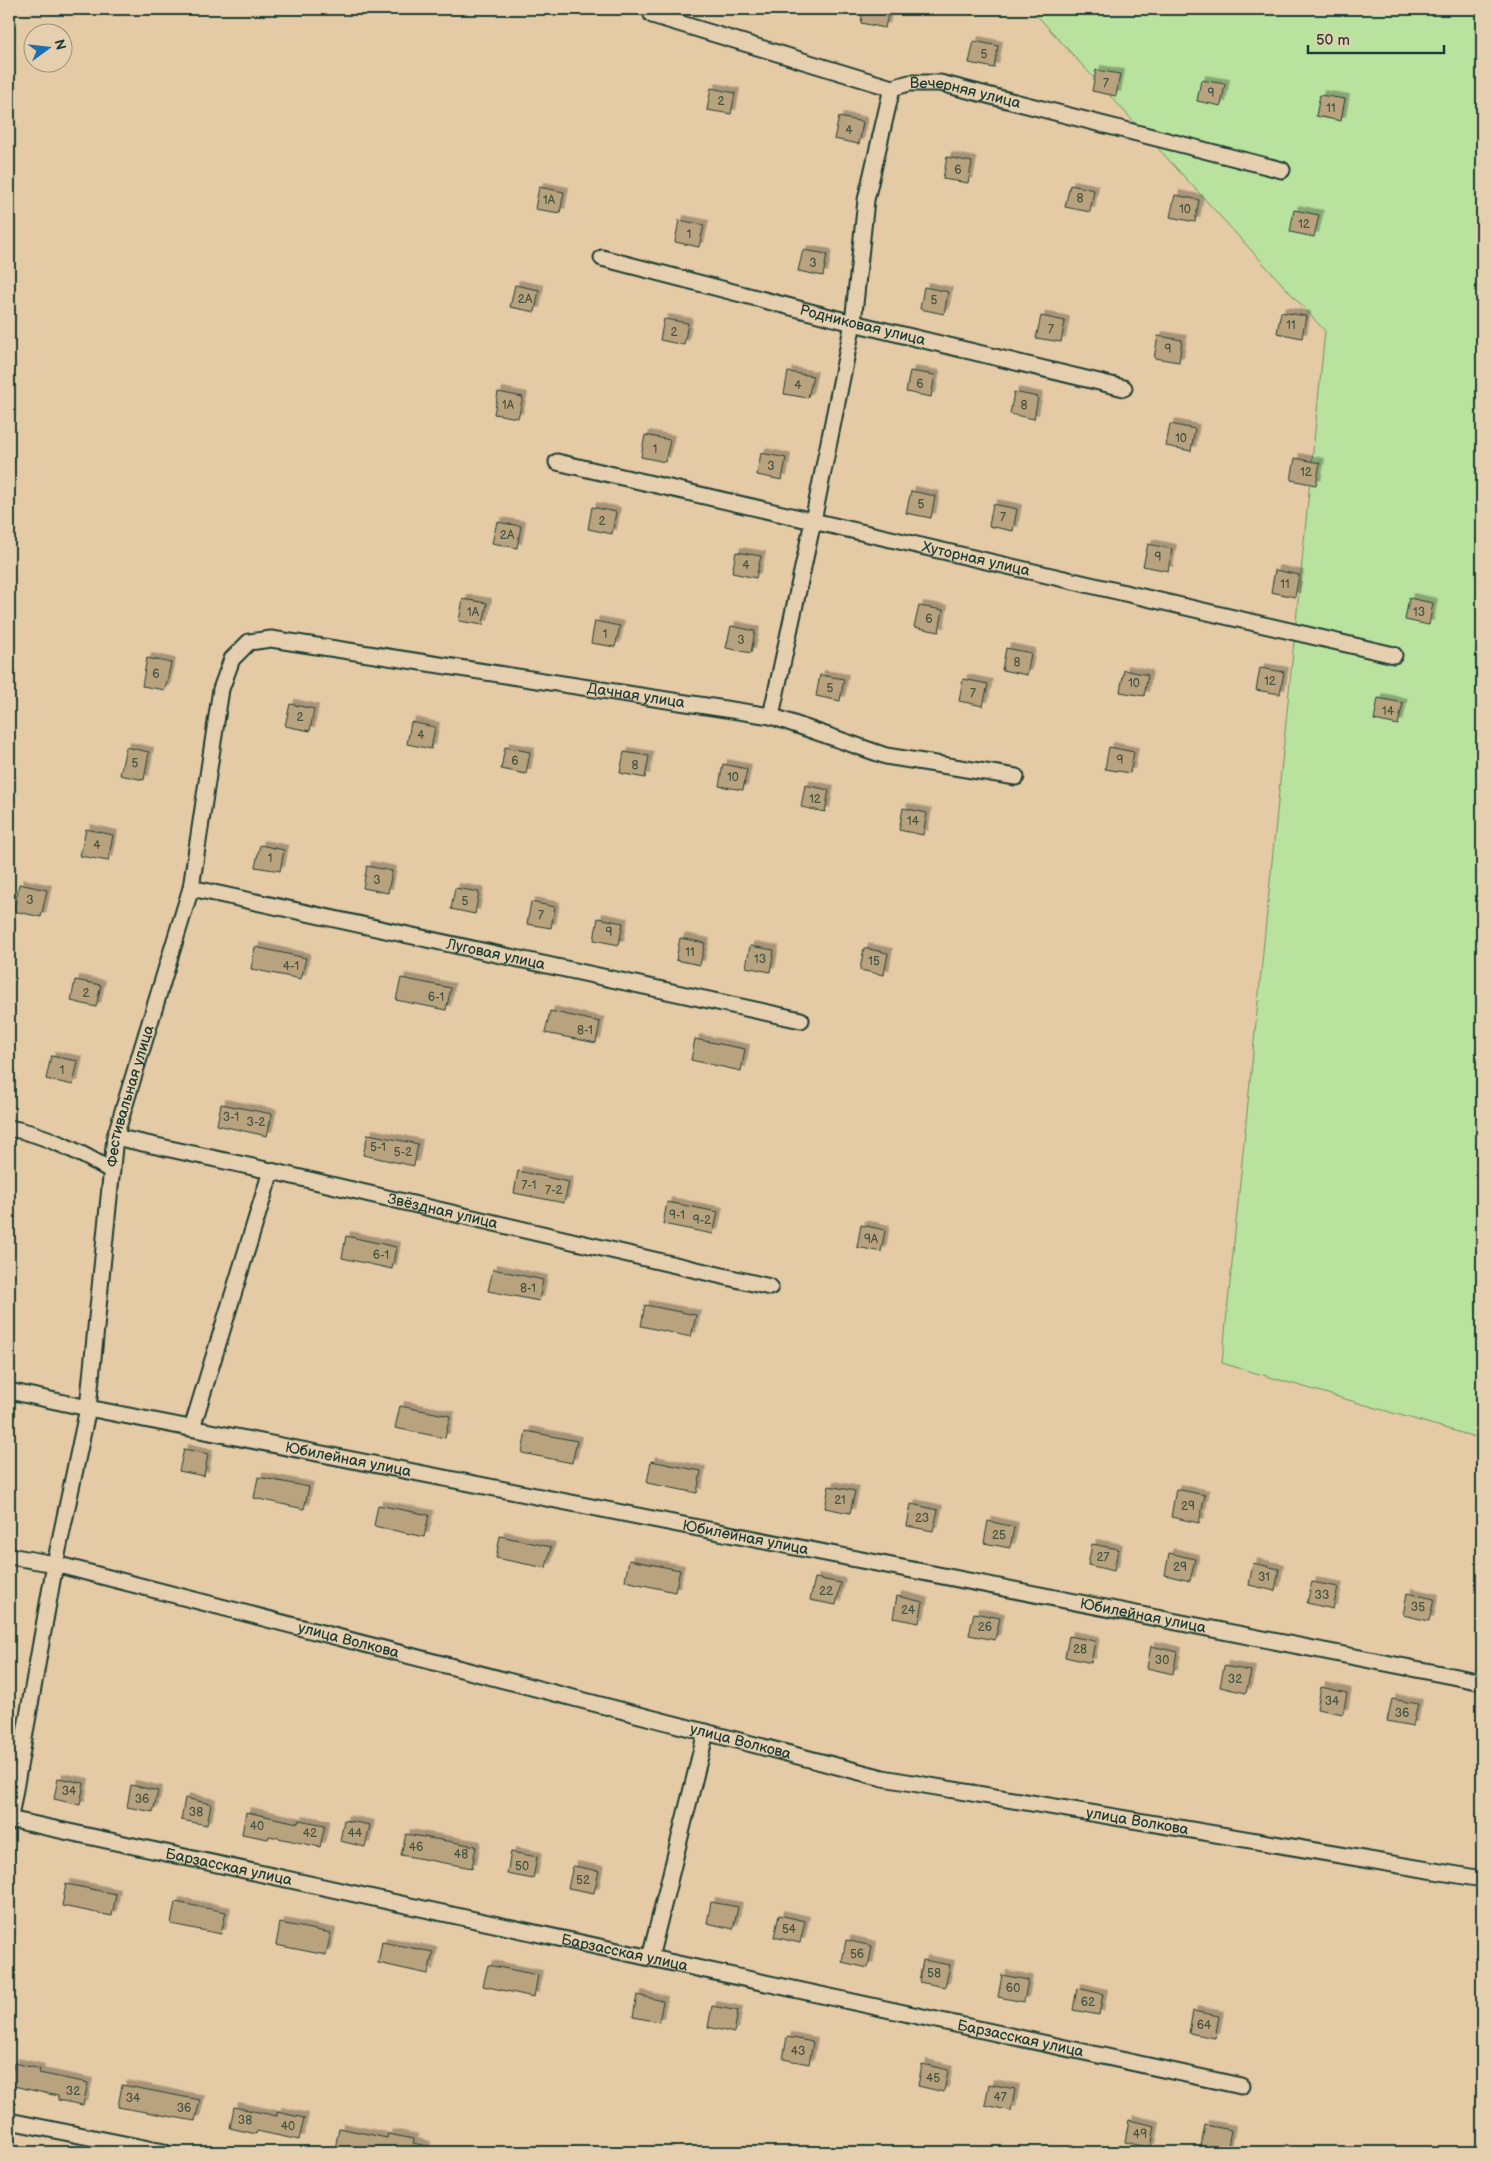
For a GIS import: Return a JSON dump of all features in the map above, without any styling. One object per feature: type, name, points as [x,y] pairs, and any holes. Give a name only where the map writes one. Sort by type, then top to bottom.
[{"type":"street","name":"Вечерняя улица","points":[[652,15],[892,88],[909,84],[940,83],[1282,170]]},
{"type":"street","points":[[771,716],[814,521],[853,323],[866,200],[892,88]]},
{"type":"street","name":"Родниковая улица","points":[[602,258],[853,323],[1124,388]]},
{"type":"street","name":"Хуторная улица","points":[[558,462],[1394,655]]},
{"type":"street","name":"Дачная улица","points":[[249,642],[271,639],[771,716],[886,756],[1016,777]]},
{"type":"street","name":"Фестивальная улица","points":[[9,1823],[55,1564],[88,1408],[115,1137],[191,888],[221,689],[232,659],[249,642]]},
{"type":"street","name":"Луговая улица","points":[[191,888],[801,1020]]},
{"type":"street","points":[[9,1128],[23,1130],[84,1154],[112,1171]]},
{"type":"street","name":"Звёздная улица","points":[[115,1137],[770,1286]]},
{"type":"street","points":[[192,1428],[271,1171]]},
{"type":"street","name":"Юбилейная улица","points":[[9,1390],[88,1408],[1482,1682]]},
{"type":"street","name":"улица Волкова","points":[[9,1556],[55,1564],[883,1778],[1482,1878]]},
{"type":"street","points":[[650,1958],[706,1732]]},
{"type":"street","name":"Барзасская улица","points":[[9,1819],[1242,2086]]},
{"type":"street","points":[[9,2121],[164,2152]]},
{"type":"green space","points":[[1031,9],[1482,9],[1482,1439],[1222,1363],[1325,331]]},
{"type":"building","points":[[863,9],[889,9],[885,28],[861,23]]},
{"type":"building","points":[[974,41],[998,46],[994,68],[969,63]]},
{"type":"building","points":[[1096,70],[1120,74],[1116,96],[1092,91]]},
{"type":"building","points":[[1201,80],[1225,84],[1221,106],[1197,101]]},
{"type":"building","points":[[711,88],[735,93],[731,114],[707,110]]},
{"type":"building","points":[[1320,95],[1345,99],[1341,121],[1316,116]]},
{"type":"building","points":[[839,117],[863,122],[859,144],[834,139]]},
{"type":"building","points":[[947,157],[972,162],[968,183],[943,179]]},
{"type":"building","points":[[1070,185],[1094,190],[1090,212],[1065,207]]},
{"type":"building","points":[[539,187],[564,192],[560,213],[535,209]]},
{"type":"building","points":[[1175,195],[1199,200],[1195,222],[1170,217]]},
{"type":"building","points":[[1294,210],[1319,215],[1314,237],[1290,232]]},
{"type":"building","points":[[679,220],[704,225],[699,247],[675,242]]},
{"type":"building","points":[[803,250],[827,254],[823,276],[798,271]]},
{"type":"building","points":[[515,285],[539,290],[535,312],[510,307]]},
{"type":"building","points":[[924,287],[948,292],[944,314],[920,309]]},
{"type":"building","points":[[1281,312],[1306,316],[1302,338],[1277,333]]},
{"type":"building","points":[[1041,316],[1065,321],[1061,342],[1036,338]]},
{"type":"building","points":[[664,319],[688,323],[684,345],[660,340]]},
{"type":"building","points":[[1158,336],[1182,340],[1179,362],[1154,358]]},
{"type":"building","points":[[910,371],[935,375],[931,397],[906,392]]},
{"type":"building","points":[[788,372],[813,376],[808,398],[784,394]]},
{"type":"building","points":[[498,392],[523,397],[518,418],[494,414]]},
{"type":"building","points":[[1014,392],[1038,397],[1034,419],[1010,414]]},
{"type":"building","points":[[1170,424],[1195,429],[1191,451],[1166,446]]},
{"type":"building","points":[[645,435],[670,440],[665,462],[641,457]]},
{"type":"building","points":[[761,453],[786,458],[782,480],[757,475]]},
{"type":"building","points":[[1295,458],[1320,463],[1316,485],[1291,480]]},
{"type":"building","points":[[911,491],[935,496],[931,518],[906,513]]},
{"type":"building","points":[[993,504],[1017,509],[1013,531],[989,526]]},
{"type":"building","points":[[592,507],[616,512],[612,534],[588,529]]},
{"type":"building","points":[[497,522],[521,526],[517,548],[492,543]]},
{"type":"building","points":[[1148,544],[1172,549],[1168,571],[1143,566]]},
{"type":"building","points":[[736,552],[761,556],[756,578],[732,573]]},
{"type":"building","points":[[1275,570],[1299,575],[1295,597],[1271,592]]},
{"type":"building","points":[[1409,598],[1433,603],[1429,625],[1405,620]]},
{"type":"building","points":[[463,599],[487,603],[483,625],[459,621]]},
{"type":"building","points":[[919,606],[943,610],[939,632],[914,627]]},
{"type":"building","points":[[595,621],[620,626],[615,647],[591,643]]},
{"type":"building","points":[[731,626],[755,631],[751,653],[726,648]]},
{"type":"building","points":[[1006,648],[1031,653],[1027,675],[1002,670]]},
{"type":"building","points":[[147,658],[171,663],[165,690],[142,686]]},
{"type":"building","points":[[1260,668],[1284,672],[1280,694],[1256,690]]},
{"type":"building","points":[[1124,670],[1148,675],[1144,696],[1120,692]]},
{"type":"building","points":[[820,675],[844,679],[840,701],[816,696]]},
{"type":"building","points":[[963,679],[988,684],[983,706],[959,701]]},
{"type":"building","points":[[1378,698],[1403,703],[1398,725],[1374,720]]},
{"type":"building","points":[[290,704],[314,709],[310,731],[285,726]]},
{"type":"building","points":[[411,722],[435,727],[431,749],[407,744]]},
{"type":"building","points":[[126,747],[149,752],[144,780],[120,775]]},
{"type":"building","points":[[505,747],[530,752],[526,774],[501,769]]},
{"type":"building","points":[[1109,747],[1134,752],[1130,773],[1105,769]]},
{"type":"building","points":[[624,752],[649,756],[645,778],[620,773]]},
{"type":"building","points":[[723,764],[747,769],[743,790],[719,786]]},
{"type":"building","points":[[805,785],[829,790],[825,812],[801,807]]},
{"type":"building","points":[[903,808],[927,813],[923,835],[899,830]]},
{"type":"building","points":[[86,829],[113,835],[108,861],[80,856]]},
{"type":"building","points":[[260,845],[284,850],[280,871],[255,867]]},
{"type":"building","points":[[367,866],[392,871],[388,893],[363,888]]},
{"type":"building","points":[[19,884],[47,890],[41,917],[14,911]]},
{"type":"building","points":[[455,888],[479,892],[475,914],[451,909]]},
{"type":"building","points":[[531,902],[555,907],[551,928],[527,924]]},
{"type":"building","points":[[598,918],[623,923],[619,945],[594,940]]},
{"type":"building","points":[[680,938],[705,943],[700,965],[676,960]]},
{"type":"building","points":[[750,946],[774,950],[770,972],[746,967]]},
{"type":"building","points":[[255,947],[306,958],[301,979],[251,969]]},
{"type":"building","points":[[864,948],[888,953],[884,975],[860,970]]},
{"type":"building","points":[[401,978],[451,988],[446,1010],[396,1000]]},
{"type":"building","points":[[75,980],[101,985],[96,1007],[71,1001]]},
{"type":"building","points":[[550,1011],[600,1022],[596,1043],[545,1033]]},
{"type":"building","points":[[695,1039],[745,1049],[741,1071],[691,1060]]},
{"type":"building","points":[[51,1056],[78,1061],[73,1085],[46,1079]]},
{"type":"building","points":[[221,1104],[272,1114],[267,1136],[217,1125]]},
{"type":"building","points":[[368,1134],[418,1144],[414,1166],[363,1155]]},
{"type":"building","points":[[518,1171],[569,1182],[564,1203],[514,1193]]},
{"type":"building","points":[[667,1202],[718,1212],[713,1234],[663,1224]]},
{"type":"building","points":[[861,1225],[885,1230],[881,1252],[857,1247]]},
{"type":"building","points":[[346,1236],[396,1247],[392,1269],[342,1258]]},
{"type":"building","points":[[493,1269],[543,1280],[539,1301],[488,1291]]},
{"type":"building","points":[[645,1305],[696,1315],[691,1337],[641,1326]]},
{"type":"building","points":[[400,1406],[450,1416],[445,1438],[395,1428]]},
{"type":"building","points":[[526,1431],[577,1441],[572,1463],[522,1453]]},
{"type":"building","points":[[184,1449],[208,1454],[204,1476],[179,1471]]},
{"type":"building","points":[[651,1461],[701,1471],[697,1493],[647,1483]]},
{"type":"building","points":[[258,1477],[309,1487],[304,1509],[254,1498]]},
{"type":"building","points":[[829,1486],[855,1491],[850,1513],[825,1508]]},
{"type":"building","points":[[1176,1489],[1205,1495],[1199,1523],[1171,1517]]},
{"type":"building","points":[[911,1504],[938,1510],[933,1531],[907,1526]]},
{"type":"building","points":[[378,1505],[429,1515],[424,1537],[374,1526]]},
{"type":"building","points":[[988,1521],[1014,1527],[1010,1548],[984,1543]]},
{"type":"building","points":[[500,1536],[551,1547],[546,1568],[496,1558]]},
{"type":"building","points":[[1092,1544],[1118,1549],[1114,1571],[1088,1565]]},
{"type":"building","points":[[1169,1553],[1195,1559],[1190,1581],[1165,1575]]},
{"type":"building","points":[[629,1560],[680,1570],[675,1592],[625,1581]]},
{"type":"building","points":[[1253,1563],[1279,1569],[1275,1591],[1249,1585]]},
{"type":"building","points":[[815,1578],[841,1583],[836,1605],[810,1600]]},
{"type":"building","points":[[1312,1582],[1338,1587],[1333,1609],[1307,1603]]},
{"type":"building","points":[[1407,1593],[1434,1599],[1429,1621],[1403,1615]]},
{"type":"building","points":[[897,1596],[923,1602],[919,1623],[893,1618]]},
{"type":"building","points":[[974,1613],[1000,1618],[995,1640],[969,1635]]},
{"type":"building","points":[[1069,1636],[1095,1641],[1091,1663],[1065,1657]]},
{"type":"building","points":[[1151,1646],[1177,1652],[1173,1674],[1147,1668]]},
{"type":"building","points":[[1224,1666],[1251,1671],[1246,1693],[1220,1687]]},
{"type":"building","points":[[1321,1687],[1347,1693],[1343,1714],[1317,1709]]},
{"type":"building","points":[[1392,1699],[1418,1704],[1413,1726],[1387,1721]]},
{"type":"building","points":[[58,1778],[84,1783],[80,1805],[54,1799]]},
{"type":"building","points":[[131,1785],[158,1791],[153,1812],[127,1807]]},
{"type":"building","points":[[185,1798],[211,1804],[207,1825],[181,1820]]},
{"type":"building","points":[[246,1812],[298,1823],[299,1820],[325,1825],[320,1847],[269,1836],[268,1839],[242,1834]]},
{"type":"building","points":[[344,1820],[370,1825],[365,1847],[340,1841]]},
{"type":"building","points":[[406,1834],[476,1846],[472,1868],[401,1855]]},
{"type":"building","points":[[511,1852],[537,1857],[533,1879],[507,1874]]},
{"type":"building","points":[[573,1866],[599,1871],[594,1893],[568,1888]]},
{"type":"building","points":[[66,1884],[116,1894],[112,1916],[62,1906]]},
{"type":"building","points":[[175,1902],[226,1912],[221,1934],[171,1924]]},
{"type":"building","points":[[711,1902],[738,1907],[733,1929],[707,1923]]},
{"type":"building","points":[[779,1915],[805,1921],[800,1943],[774,1937]]},
{"type":"building","points":[[280,1923],[331,1933],[326,1955],[276,1945]]},
{"type":"building","points":[[846,1940],[872,1946],[868,1968],[842,1962]]},
{"type":"building","points":[[382,1942],[433,1952],[428,1974],[378,1963]]},
{"type":"building","points":[[923,1960],[950,1965],[945,1987],[919,1982]]},
{"type":"building","points":[[488,1965],[538,1975],[534,1997],[483,1986]]},
{"type":"building","points":[[1002,1975],[1028,1980],[1024,2002],[998,1997]]},
{"type":"building","points":[[1077,1988],[1103,1994],[1099,2015],[1073,2010]]},
{"type":"building","points":[[637,1995],[663,2001],[659,2022],[633,2017]]},
{"type":"building","points":[[712,2006],[738,2011],[734,2033],[708,2027]]},
{"type":"building","points":[[1193,2011],[1219,2016],[1215,2038],[1189,2033]]},
{"type":"building","points":[[787,2037],[813,2042],[809,2064],[783,2059]]},
{"type":"building","points":[[14,2063],[40,2069],[39,2073],[88,2083],[83,2105],[58,2100],[58,2096],[9,2085]]},
{"type":"building","points":[[922,2064],[948,2070],[944,2092],[918,2086]]},
{"type":"building","points":[[989,2084],[1015,2089],[1011,2111],[985,2105]]},
{"type":"building","points":[[122,2085],[200,2100],[195,2121],[118,2107]]},
{"type":"building","points":[[234,2107],[277,2116],[277,2112],[304,2118],[299,2140],[257,2131],[256,2134],[230,2128]]},
{"type":"building","points":[[1129,2120],[1155,2126],[1151,2148],[1125,2142]]},
{"type":"building","points":[[1205,2125],[1231,2130],[1227,2152],[1201,2146]]},
{"type":"building","points":[[339,2128],[387,2138],[388,2134],[414,2139],[413,2143],[426,2146],[425,2152],[349,2152],[335,2149]]}]
